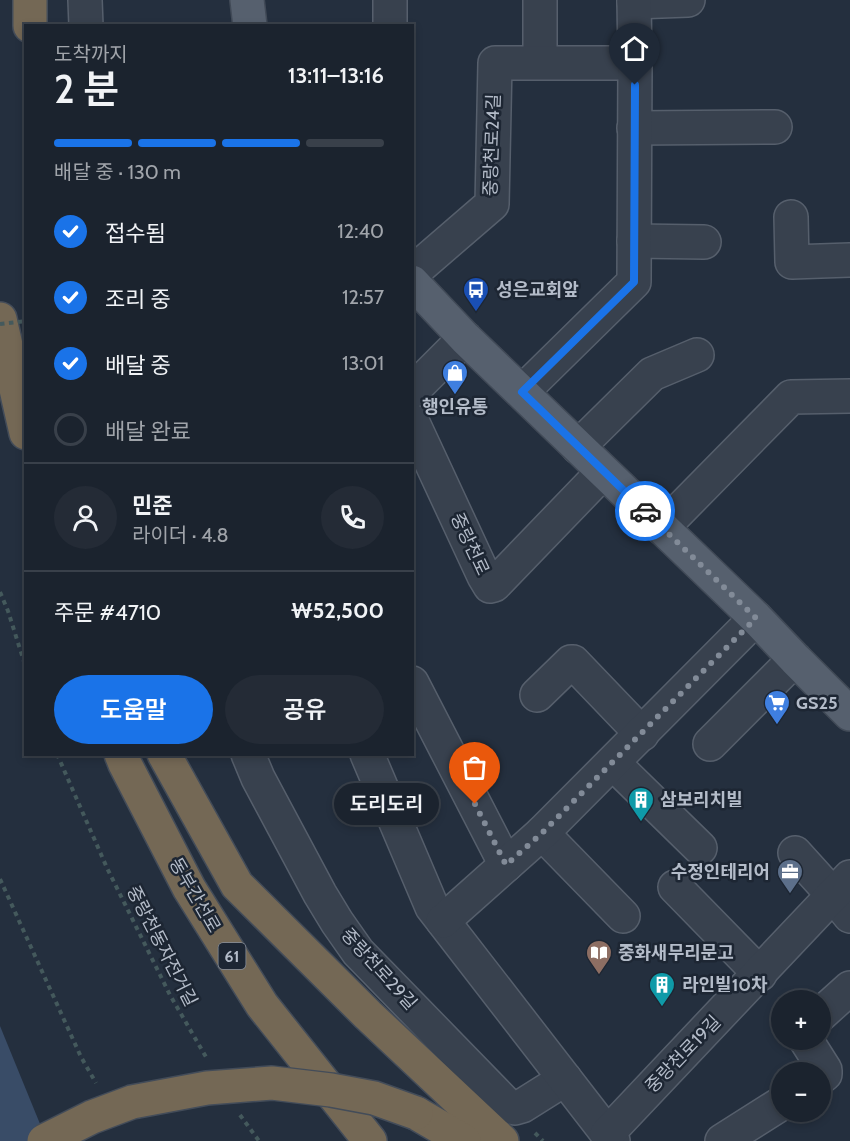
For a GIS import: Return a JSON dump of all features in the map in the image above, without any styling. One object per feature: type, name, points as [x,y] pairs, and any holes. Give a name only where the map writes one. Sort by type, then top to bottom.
[{"type":"highway","points":[[30,0],[30,24]]},
{"type":"highway","points":[[0,320],[24,424]]},
{"type":"highway","name":"동부간선로","points":[[122,756],[189,888],[262,1005],[370,1141]]},
{"type":"highway","points":[[166,756],[237,885],[368,1015],[502,1141]]},
{"type":"highway","points":[[44,1141],[92,1117],[132,1102],[207,1088],[272,1083],[374,1098],[416,1113],[464,1141]]},
{"type":"main road","points":[[247,0],[250,24]]},
{"type":"main road","points":[[414,284],[465,338],[756,618],[850,714]]},
{"type":"street","points":[[85,0],[86,24]]},
{"type":"street","points":[[390,0],[390,24]]},
{"type":"street","points":[[540,0],[540,62]]},
{"type":"street","points":[[522,392],[634,282],[634,1],[688,0]]},
{"type":"street","name":"중랑천로24길","points":[[414,271],[492,204],[495,63],[635,63]]},
{"type":"street","points":[[634,128],[775,127]]},
{"type":"street","points":[[791,218],[792,262],[850,260]]},
{"type":"street","points":[[634,241],[704,242]]},
{"type":"street","points":[[414,389],[465,338]]},
{"type":"street","points":[[578,447],[652,374],[697,355]]},
{"type":"street","points":[[663,528],[791,397],[850,396]]},
{"type":"street","name":"중랑천로","points":[[414,425],[490,586],[494,585],[603,472]]},
{"type":"street","points":[[443,921],[542,833],[756,618]]},
{"type":"street","points":[[710,744],[795,659]]},
{"type":"street","points":[[537,694],[573,662],[642,734]]},
{"type":"street","points":[[414,687],[506,865]]},
{"type":"street","name":"중랑천로29길","points":[[249,756],[258,778],[320,894],[336,922],[358,952],[507,1106],[515,1108],[522,1106],[565,1079]]},
{"type":"street","points":[[368,756],[432,907],[610,1138]]},
{"type":"street","points":[[613,763],[700,848]]},
{"type":"street","points":[[542,833],[623,916]]},
{"type":"street","name":"중랑천로19길","points":[[610,1138],[760,974],[844,896],[795,853]]},
{"type":"street","points":[[675,887],[760,974]]},
{"type":"street","points":[[831,1005],[850,988]]},
{"type":"street","points":[[722,1141],[771,1110]]},
{"type":"path","points":[[0,324],[24,321]]},
{"type":"path","points":[[0,592],[24,662]]},
{"type":"path","name":"중랑천동자전거길","points":[[58,756],[107,868],[170,995],[207,1060]]},
{"type":"path","points":[[0,879],[81,1057],[96,1084]]},
{"type":"path","points":[[236,1108],[259,1141]]},
{"type":"water","points":[[0,1026],[47,1141],[0,1141]]},
{"type":"way so far","points":[[475,804],[506,865],[542,833],[756,618],[645,511]]},
{"type":"place","name":"성은교회앞","points":[[476,313]]},
{"type":"place","name":"행인유통","points":[[455,396]]},
{"type":"place","name":"GS25","points":[[777,726]]},
{"type":"place","name":"도리도리","points":[[475,804]]},
{"type":"place","name":"삼보리치빌","points":[[641,823]]},
{"type":"place","name":"수정인테리어","points":[[790,895]]},
{"type":"place","name":"중화새무리문고","points":[[599,976]]},
{"type":"place","name":"라인빌10차","points":[[662,1008]]},
{"type":"route","points":[[635,85],[634,282],[522,392],[645,511]]}]
